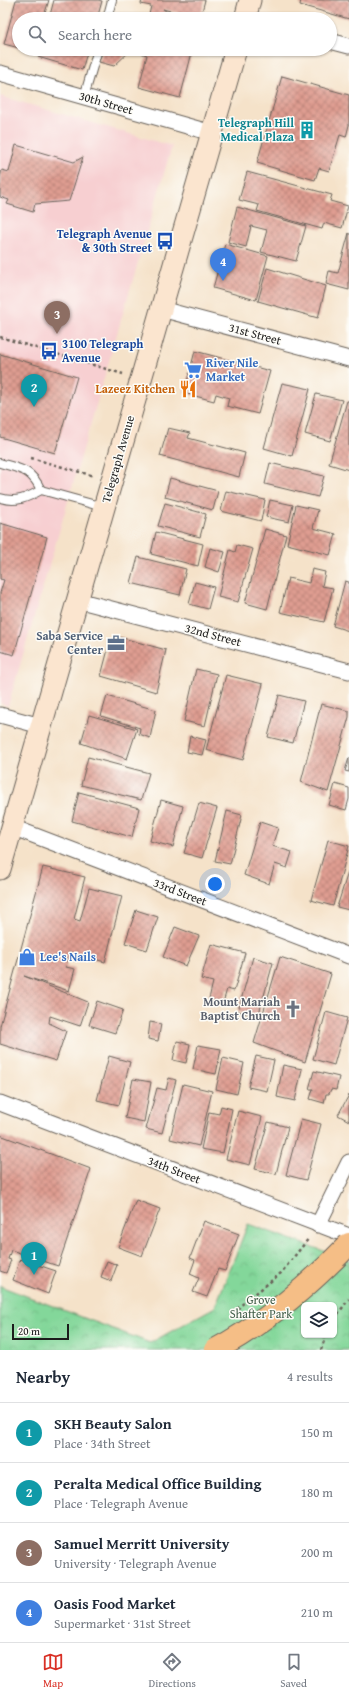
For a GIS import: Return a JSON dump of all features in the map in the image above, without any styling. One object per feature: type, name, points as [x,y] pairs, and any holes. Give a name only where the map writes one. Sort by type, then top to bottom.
[{"type":"highway","points":[[215,1350],[248,1330],[290,1299],[323,1270],[349,1244]]},
{"type":"main road","name":"Telegraph Avenue","points":[[0,869],[234,56]]},
{"type":"street","points":[[337,43],[349,46]]},
{"type":"street","name":"30th Street","points":[[0,72],[212,133]]},
{"type":"street","name":"31st Street","points":[[161,309],[349,359]]},
{"type":"street","name":"32nd Street","points":[[78,600],[349,671]]},
{"type":"street","points":[[0,715],[41,726]]},
{"type":"street","name":"33rd Street","points":[[12,827],[349,956]]},
{"type":"street","name":"34th Street","points":[[0,1104],[349,1236]]},
{"type":"street","points":[[318,1225],[349,1162]]},
{"type":"lane","points":[[109,12],[112,0]]},
{"type":"lane","points":[[84,97],[96,56]]},
{"type":"lane","points":[[0,463],[26,470],[36,480],[41,490]]},
{"type":"lane","points":[[0,498],[10,501],[27,498],[41,490],[104,507]]},
{"type":"path","points":[[0,337],[141,379]]},
{"type":"path","points":[[30,457],[111,481]]},
{"type":"path","points":[[232,1317],[240,1306],[280,1273],[318,1225]]},
{"type":"path","points":[[337,1315],[349,1299]]},
{"type":"path","points":[[321,1350],[325,1338]]},
{"type":"shaded area","points":[[0,96],[172,146],[8,706],[0,703]]},
{"type":"green space","name":"Grove Shafter Park","points":[[248,1224],[349,1260],[349,1350],[0,1350],[0,1286],[150,1343],[215,1307]]},
{"type":"building","points":[[16,0],[49,0],[45,12],[13,12]]},
{"type":"building","points":[[54,0],[102,1],[99,12],[51,12]]},
{"type":"building","points":[[142,0],[205,0],[202,12],[174,12],[163,9],[167,12],[150,12],[151,6],[141,4]]},
{"type":"building","points":[[301,0],[349,0],[349,19],[337,16],[337,12],[324,12],[300,5]]},
{"type":"building","points":[[12,15],[12,46],[4,44]]},
{"type":"building","points":[[38,56],[86,56],[82,70]]},
{"type":"building","points":[[101,56],[125,56],[114,66],[99,62]]},
{"type":"building","points":[[147,56],[191,56],[180,98],[139,87]]},
{"type":"building","name":"Telegraph Hill Medical Plaza","points":[[282,76],[349,95],[349,125],[346,137],[340,135],[329,171],[319,168],[315,180],[257,163]]},
{"type":"building","points":[[16,145],[74,162],[83,157],[69,201],[35,204],[33,212],[7,204],[9,200],[0,197],[0,177],[2,170],[9,172]]},
{"type":"building","points":[[247,172],[332,195],[330,201],[348,206],[342,228],[324,223],[322,229],[257,211],[259,205],[239,200]]},
{"type":"building","points":[[237,207],[306,226],[296,261],[261,252],[267,230],[251,226],[246,247],[228,242]]},
{"type":"building","points":[[349,233],[349,290],[326,284],[329,271],[338,273]]},
{"type":"building","points":[[225,244],[268,256],[256,300],[213,288]]},
{"type":"building","points":[[267,268],[326,286],[318,318],[258,301]]},
{"type":"building","points":[[195,351],[270,371],[258,414],[227,406],[229,398],[216,394],[214,401],[184,393]]},
{"type":"building","points":[[0,354],[77,377],[55,453],[0,437]]},
{"type":"building","points":[[282,383],[310,389],[292,456],[264,448]]},
{"type":"building","points":[[316,394],[342,400],[330,441],[305,434]]},
{"type":"building","points":[[347,401],[349,401],[349,470],[329,464]]},
{"type":"building","points":[[168,428],[190,433],[188,438],[245,453],[239,477],[160,456]]},
{"type":"building","points":[[270,463],[324,476],[318,497],[265,484]]},
{"type":"building","points":[[170,478],[218,491],[213,510],[165,497]]},
{"type":"building","points":[[226,491],[265,500],[261,521],[221,511]]},
{"type":"building","points":[[270,500],[293,505],[289,522],[266,517]]},
{"type":"building","points":[[165,503],[206,514],[200,537],[158,526]]},
{"type":"building","points":[[296,505],[318,510],[313,528],[336,534],[330,555],[287,544]]},
{"type":"building","points":[[0,523],[47,537],[14,655],[0,651],[0,593],[4,580],[0,579]]},
{"type":"building","points":[[265,529],[286,535],[267,609],[245,603]]},
{"type":"building","points":[[156,532],[203,544],[198,566],[151,554]]},
{"type":"building","points":[[237,545],[253,549],[238,602],[218,597],[230,550],[235,552]]},
{"type":"building","points":[[210,548],[225,552],[219,572],[205,567]]},
{"type":"building","points":[[138,557],[186,569],[180,595],[131,583]]},
{"type":"building","points":[[312,569],[325,572],[322,586],[333,588],[324,622],[280,612],[288,578],[309,583]]},
{"type":"building","points":[[345,581],[349,582],[349,631],[333,626]]},
{"type":"building","points":[[195,582],[214,587],[208,609],[189,604]]},
{"type":"building","points":[[119,637],[166,650],[156,692],[101,676],[110,642]]},
{"type":"building","points":[[196,669],[217,674],[205,726],[184,721]]},
{"type":"building","points":[[226,675],[263,684],[243,760],[206,750]]},
{"type":"building","points":[[279,695],[304,701],[293,743],[268,737]]},
{"type":"building","points":[[107,696],[156,710],[150,738],[139,734],[140,728],[101,716]]},
{"type":"building","points":[[321,704],[349,711],[349,717],[328,792],[301,782]]},
{"type":"building","points":[[89,715],[137,729],[127,759],[81,743]]},
{"type":"building","points":[[190,736],[206,740],[202,755],[187,752]]},
{"type":"building","points":[[88,757],[149,773],[141,800],[81,785]]},
{"type":"building","points":[[349,758],[349,772],[345,771]]},
{"type":"building","points":[[335,784],[349,788],[349,799],[346,810],[329,805]]},
{"type":"building","points":[[79,792],[139,808],[132,837],[72,821]]},
{"type":"building","points":[[161,800],[183,806],[173,847],[150,841]]},
{"type":"building","points":[[199,803],[217,808],[202,858],[184,853]]},
{"type":"building","points":[[227,811],[242,815],[230,864],[215,861]]},
{"type":"building","points":[[260,822],[278,828],[272,846],[292,852],[287,868],[275,864],[269,884],[244,875]]},
{"type":"building","points":[[328,840],[349,846],[333,906],[311,900]]},
{"type":"building","points":[[43,867],[85,877],[74,919],[80,921],[89,888],[122,896],[105,962],[69,952],[66,967],[75,969],[69,991],[24,976],[88,1002],[80,1026],[50,1016],[49,1023],[66,1031],[56,1061],[0,1044],[0,1026]]},
{"type":"building","points":[[349,869],[349,910],[337,907]]},
{"type":"building","points":[[136,910],[158,917],[147,950],[125,943]]},
{"type":"building","points":[[175,927],[199,936],[186,966],[163,957]]},
{"type":"building","points":[[211,944],[245,953],[234,991],[227,989],[223,1003],[209,999],[213,982],[201,979]]},
{"type":"building","points":[[253,957],[273,963],[258,1017],[238,1011]]},
{"type":"building","name":"Mount Mariah Baptist Church","points":[[280,957],[331,974],[305,1062],[254,1043]]},
{"type":"building","points":[[97,1001],[123,1010],[115,1033],[89,1025]]},
{"type":"building","points":[[326,1012],[347,1018],[334,1065],[313,1059]]},
{"type":"building","points":[[150,1022],[161,1024],[158,1041],[148,1039]]},
{"type":"building","points":[[177,1041],[190,1044],[186,1063],[173,1060]]},
{"type":"building","points":[[198,1045],[221,1049],[216,1074],[193,1069]]},
{"type":"building","points":[[109,1056],[130,1062],[119,1105],[97,1100]]},
{"type":"building","points":[[256,1056],[274,1060],[267,1091],[248,1087]]},
{"type":"building","points":[[223,1058],[244,1063],[237,1094],[216,1089]]},
{"type":"building","points":[[283,1065],[302,1069],[295,1101],[277,1097]]},
{"type":"building","points":[[314,1071],[339,1077],[336,1090],[331,1089],[329,1094],[326,1094],[324,1103],[310,1099],[313,1089],[309,1089]]},
{"type":"building","points":[[169,1078],[176,1080],[162,1133],[146,1129],[157,1088],[166,1090]]},
{"type":"building","points":[[133,1079],[151,1082],[144,1122],[125,1118]]},
{"type":"building","points":[[183,1084],[212,1091],[199,1146],[170,1139]]},
{"type":"building","points":[[349,1095],[349,1121],[338,1115]]},
{"type":"building","points":[[221,1106],[232,1109],[223,1153],[201,1149],[209,1112],[219,1114]]},
{"type":"building","points":[[238,1111],[262,1117],[250,1165],[226,1159]]},
{"type":"building","points":[[301,1119],[321,1124],[306,1180],[286,1175]]},
{"type":"building","points":[[268,1122],[288,1127],[276,1174],[255,1169]]},
{"type":"building","points":[[0,1135],[91,1169],[58,1266],[11,1250],[8,1259],[11,1260],[6,1273],[0,1271]]},
{"type":"building","points":[[136,1200],[160,1209],[142,1256],[118,1247]]},
{"type":"building","points":[[204,1221],[239,1234],[225,1271],[218,1269],[207,1297],[193,1292],[199,1278],[190,1274],[195,1260],[190,1258]]},
{"type":"building","points":[[20,1259],[56,1271],[48,1294],[13,1280]]},
{"type":"building","points":[[107,1261],[117,1265],[111,1281],[101,1277]]},
{"type":"place","name":"Telegraph Hill Medical Plaza","points":[[307,130]]},
{"type":"place","name":"Telegraph Avenue & 30th Street","points":[[165,241]]},
{"type":"place","name":"Oasis Food Market","points":[[223,281]]},
{"type":"place","name":"Samuel Merritt University","points":[[57,334]]},
{"type":"place","name":"3100 Telegraph Avenue","points":[[49,351]]},
{"type":"place","name":"River Nile Market","points":[[193,370]]},
{"type":"place","name":"Lazeez Kitchen","points":[[188,389]]},
{"type":"place","name":"Peralta Medical Office Building","points":[[34,407]]},
{"type":"place","name":"Saba Service Center","points":[[116,643]]},
{"type":"place","name":"Lee's Nails","points":[[27,957]]},
{"type":"place","name":"Mount Mariah Baptist Church","points":[[293,1009]]},
{"type":"place","name":"SKH Beauty Salon","points":[[34,1275]]}]
